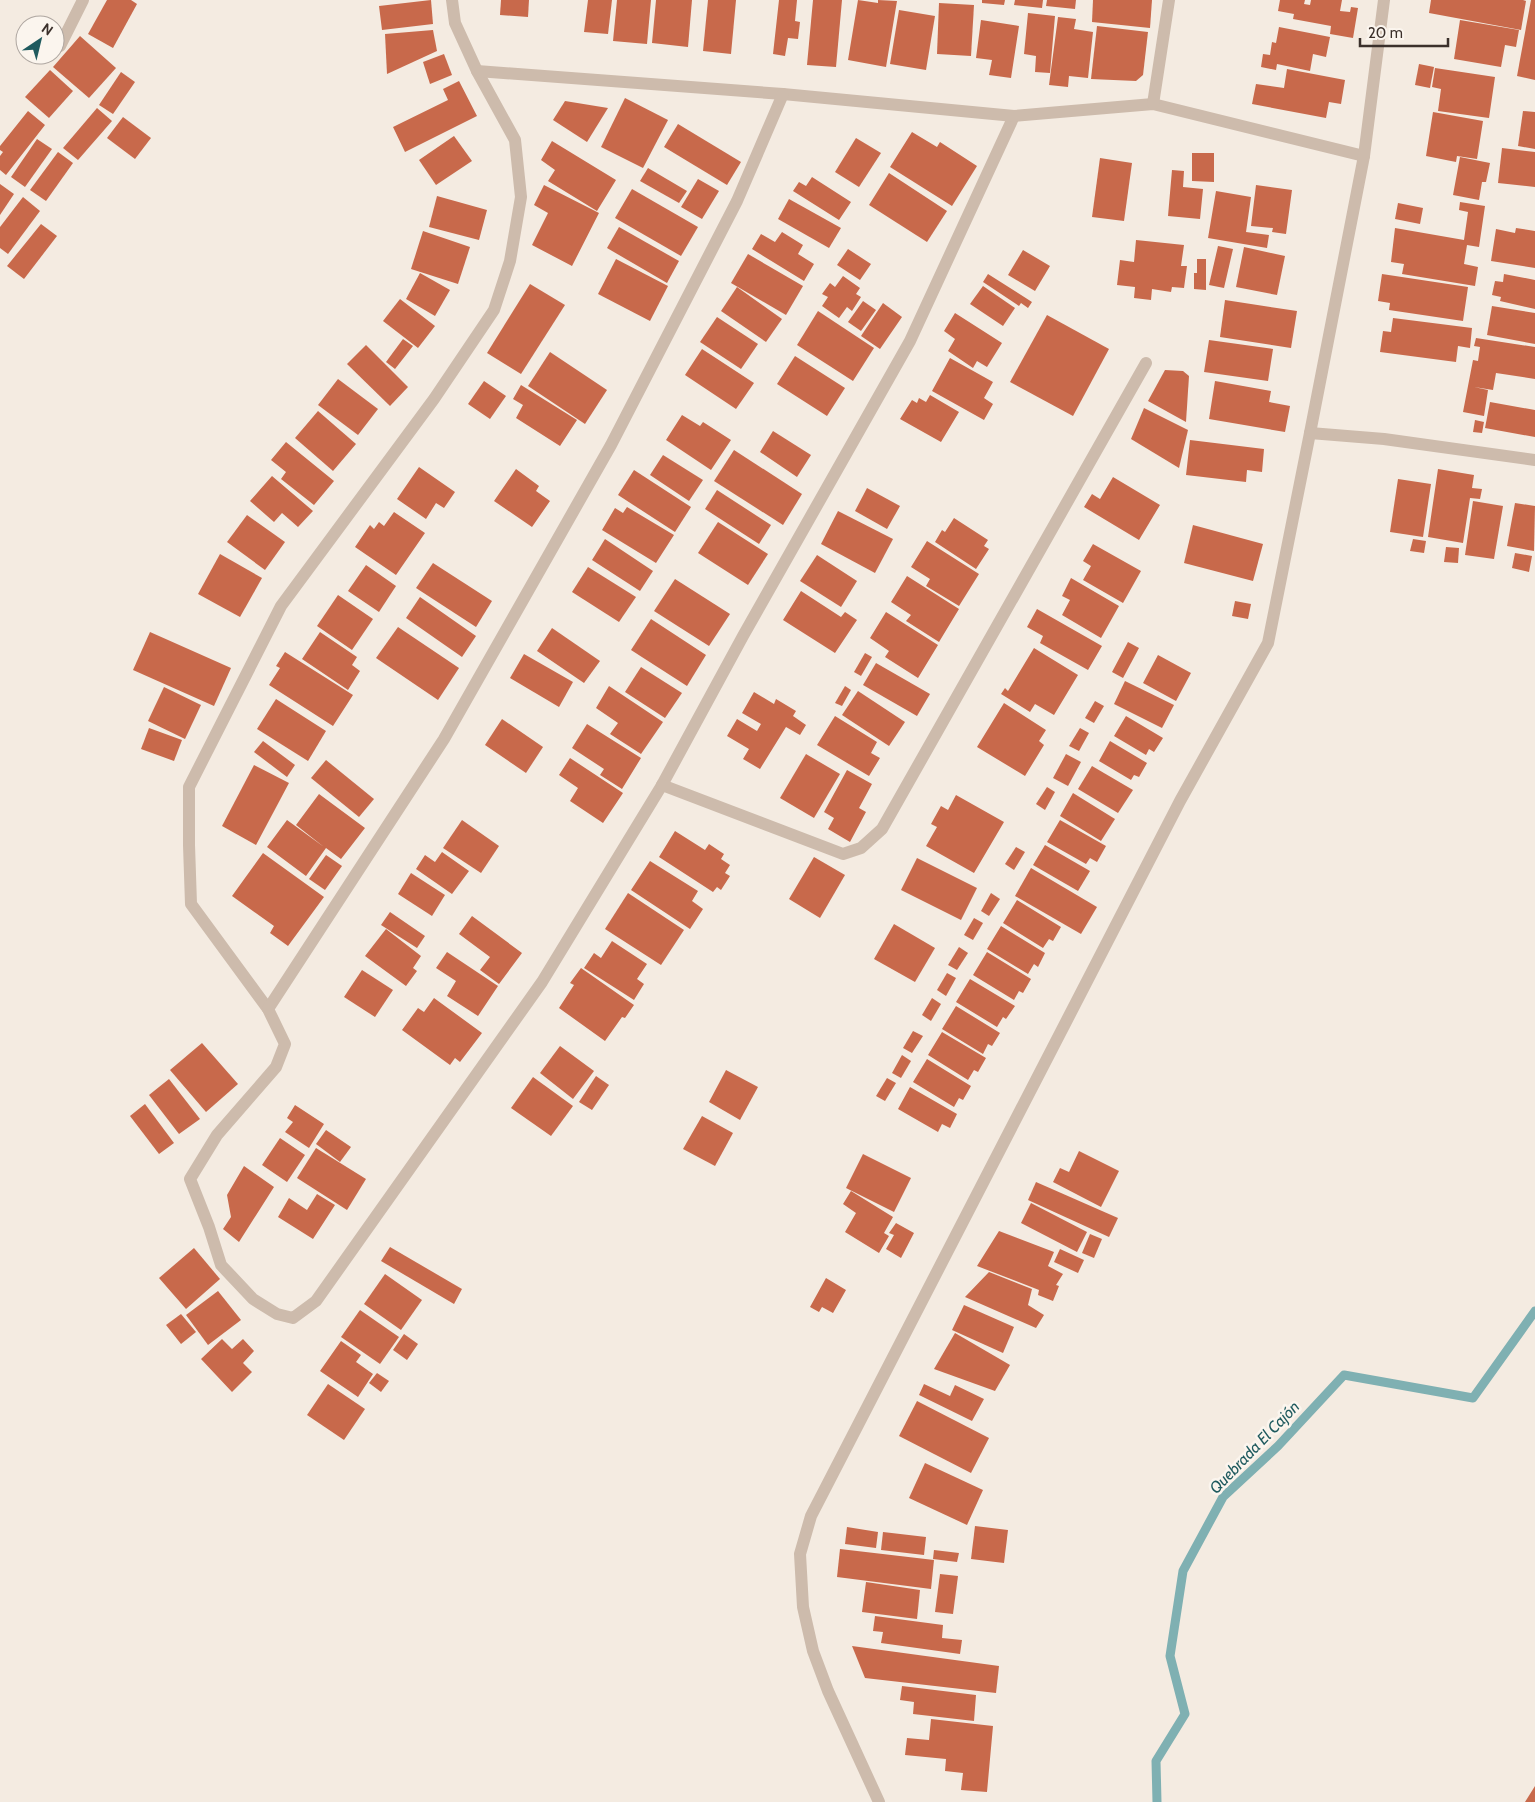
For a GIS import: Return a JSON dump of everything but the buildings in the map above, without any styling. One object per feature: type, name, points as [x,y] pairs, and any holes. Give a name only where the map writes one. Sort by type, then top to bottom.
[{"type":"street","points":[[65,36],[84,0]]},
{"type":"street","points":[[452,0],[455,22],[477,71],[515,140],[522,198],[510,262],[494,310],[434,399],[281,606],[189,787],[191,904],[268,1009],[285,1044],[276,1067],[217,1135],[190,1179],[209,1227],[221,1265],[253,1299],[277,1314],[293,1318],[316,1301],[542,982],[662,785],[742,636],[910,341],[1014,116]]},
{"type":"street","points":[[1153,104],[1168,0]]},
{"type":"street","points":[[879,1802],[828,1690],[813,1651],[802,1607],[800,1554],[811,1516],[1180,801],[1268,644],[1364,156],[1384,0]]},
{"type":"street","points":[[477,71],[783,94],[1014,116],[1153,104],[1364,156]]},
{"type":"street","points":[[268,1009],[444,739],[606,454],[737,201],[783,94]]},
{"type":"street","points":[[662,785],[843,854],[861,848],[882,829],[1146,362]]},
{"type":"street","points":[[1310,433],[1384,439],[1535,460]]},
{"type":"waterway","name":"Quebrada El Cajón","points":[[1157,1802],[1156,1761],[1185,1714],[1170,1656],[1183,1571],[1223,1497],[1278,1446],[1344,1375],[1473,1398],[1535,1311]]}]
